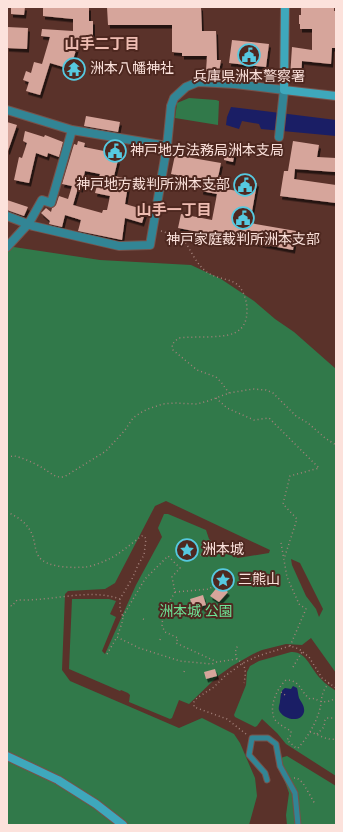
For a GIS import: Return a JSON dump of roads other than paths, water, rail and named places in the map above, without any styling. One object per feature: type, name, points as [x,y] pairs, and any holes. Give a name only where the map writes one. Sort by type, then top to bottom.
[{"type":"street","points":[[279,137],[284,90],[285,7]]},
{"type":"street","points":[[7,216],[33,226],[119,246],[150,245],[167,146],[171,106],[174,98],[186,86],[198,82],[235,84],[336,96]]},
{"type":"street","points":[[7,110],[72,130],[167,146]]},
{"type":"street","points":[[7,247],[29,224],[42,200],[52,203],[72,130]]},
{"type":"street","points":[[7,756],[58,780],[96,804],[123,825]]},
{"type":"lane","points":[[267,780],[264,773],[249,754],[252,738],[268,738],[276,744],[280,766],[295,793],[298,825]]},
{"type":"place","name":"兵庫県洲本警察署","points":[[249,55]]},
{"type":"place","name":"洲本八幡神社","points":[[74,69]]},
{"type":"place","name":"神戸地方法務局洲本支局","points":[[115,151]]},
{"type":"place","name":"神戸地方裁判所洲本支部","points":[[245,185]]},
{"type":"place","name":"神戸家庭裁判所洲本支部","points":[[243,218]]},
{"type":"place","name":"洲本城","points":[[187,550]]},
{"type":"place","name":"三熊山","points":[[223,580]]},
{"type":"district","name":"山手二丁目","points":[[102,45]]},
{"type":"district","name":"山手一丁目","points":[[174,211]]},
{"type":"park label","name":"洲本城 公園","points":[[196,612]]}]
